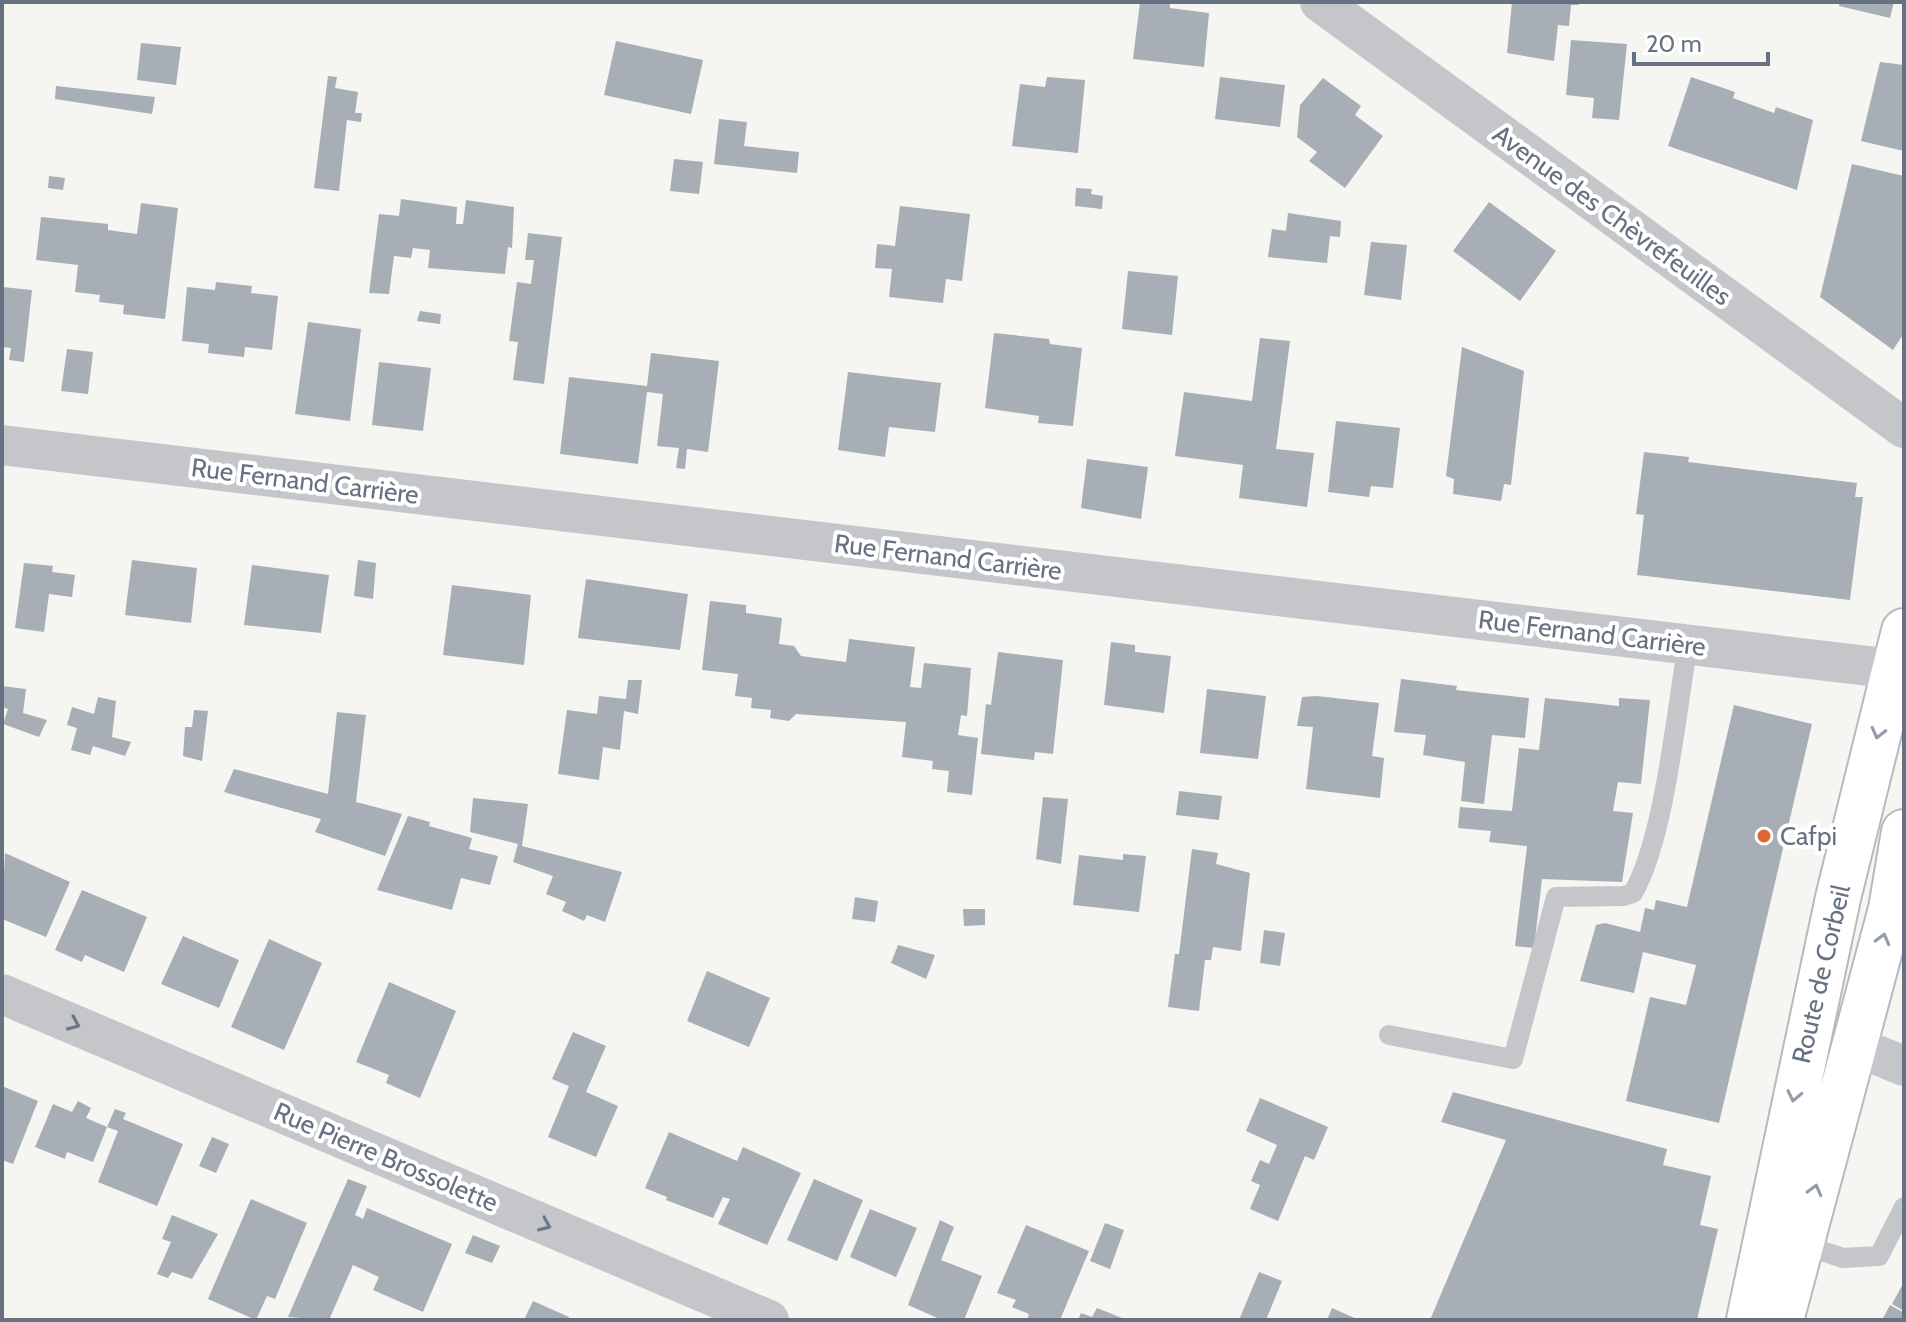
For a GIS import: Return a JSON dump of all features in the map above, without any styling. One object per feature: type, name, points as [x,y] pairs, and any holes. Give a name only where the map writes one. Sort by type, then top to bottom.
[{"type":"main road","name":"Route de Corbeil","points":[[1749,1320],[1834,913],[1899,650]]},
{"type":"main road","name":"Route de Corbeil","points":[[1781,1320],[1891,909],[1904,832]]},
{"type":"street","name":"Avenue des Chèvrefeuilles","points":[[1320,2],[1904,428]]},
{"type":"street","name":"Rue Fernand Carrière","points":[[2,445],[1688,644],[1899,650]]},
{"type":"street","name":"Rue Pierre Brossolette","points":[[2,994],[769,1320]]},
{"type":"street","points":[[1855,1046],[1904,1066]]},
{"type":"lane","points":[[1389,1035],[1513,1059],[1556,897],[1624,896],[1633,893],[1642,876],[1656,822],[1688,644]]},
{"type":"lane","points":[[1801,1244],[1843,1258],[1879,1256],[1904,1207]]},
{"type":"building","points":[[1140,2],[1170,3],[1170,8],[1209,13],[1204,67],[1133,59]]},
{"type":"building","points":[[1512,2],[1579,2],[1579,5],[1571,5],[1569,26],[1558,25],[1554,61],[1507,53]]},
{"type":"building","points":[[1840,2],[1894,2],[1890,18],[1839,6]]},
{"type":"building","points":[[1571,40],[1627,44],[1619,120],[1592,118],[1594,98],[1566,95]]},
{"type":"building","points":[[616,41],[703,60],[691,114],[604,95]]},
{"type":"building","points":[[141,43],[181,47],[176,85],[137,80]]},
{"type":"building","points":[[1880,62],[1904,65],[1904,151],[1861,141]]},
{"type":"building","points":[[328,76],[337,77],[335,88],[358,92],[355,113],[362,113],[361,122],[347,120],[339,191],[314,188]]},
{"type":"building","points":[[1047,77],[1085,80],[1078,153],[1012,146],[1020,84],[1045,87]]},
{"type":"building","points":[[1220,77],[1285,85],[1280,127],[1215,119]]},
{"type":"building","points":[[1691,77],[1735,92],[1733,98],[1774,113],[1776,107],[1813,120],[1797,190],[1668,146]]},
{"type":"building","points":[[1323,78],[1361,106],[1355,115],[1383,136],[1345,188],[1309,161],[1317,152],[1297,137],[1300,105]]},
{"type":"building","points":[[56,86],[155,97],[152,114],[55,99]]},
{"type":"building","points":[[719,119],[747,122],[744,146],[799,152],[797,173],[714,164]]},
{"type":"building","points":[[674,159],[703,162],[699,194],[670,191]]},
{"type":"building","points":[[1852,164],[1904,176],[1904,333],[1893,350],[1820,297]]},
{"type":"building","points":[[49,176],[65,178],[63,190],[48,188]]},
{"type":"building","points":[[1076,188],[1092,189],[1091,194],[1103,196],[1102,209],[1075,206]]},
{"type":"building","points":[[401,199],[457,207],[456,224],[463,224],[466,200],[514,207],[512,248],[508,247],[505,274],[428,268],[430,250],[413,248],[411,258],[394,256],[389,294],[369,293],[379,214],[399,216]]},
{"type":"building","points":[[1489,202],[1556,251],[1520,301],[1453,251]]},
{"type":"building","points":[[141,203],[178,208],[165,319],[123,314],[124,305],[99,302],[100,295],[75,292],[78,265],[36,260],[41,217],[108,224],[108,230],[137,234]]},
{"type":"building","points":[[900,206],[970,214],[962,281],[946,279],[943,303],[889,297],[892,269],[875,268],[877,244],[895,246]]},
{"type":"building","points":[[1288,213],[1341,221],[1340,237],[1330,236],[1327,263],[1268,257],[1272,229],[1286,231]]},
{"type":"building","points":[[528,233],[562,237],[544,384],[513,380],[518,342],[509,341],[517,282],[531,284],[534,260],[525,260]]},
{"type":"building","points":[[1371,242],[1407,245],[1401,300],[1364,295]]},
{"type":"building","points":[[1128,271],[1178,276],[1172,335],[1122,329]]},
{"type":"building","points":[[216,282],[252,286],[251,293],[278,296],[272,350],[245,347],[244,357],[208,353],[209,344],[182,341],[187,287],[215,290]]},
{"type":"building","points":[[2,287],[32,290],[24,362],[9,360],[11,348],[2,347]]},
{"type":"building","points":[[420,311],[441,314],[440,324],[417,321]]},
{"type":"building","points":[[308,322],[361,329],[350,421],[295,414]]},
{"type":"building","points":[[994,333],[1049,339],[1050,344],[1082,348],[1073,426],[1038,423],[1039,416],[985,408]]},
{"type":"building","points":[[1260,338],[1290,341],[1276,449],[1314,453],[1307,507],[1239,498],[1243,465],[1175,456],[1184,392],[1252,401]]},
{"type":"building","points":[[1462,347],[1524,371],[1511,485],[1504,484],[1501,501],[1453,494],[1454,479],[1446,476]]},
{"type":"building","points":[[67,349],[93,352],[88,394],[61,391]]},
{"type":"building","points":[[651,353],[719,361],[708,452],[687,449],[685,469],[676,468],[679,448],[657,446],[663,394],[647,392],[638,464],[560,454],[569,377],[647,386]]},
{"type":"building","points":[[379,362],[431,368],[423,431],[372,425]]},
{"type":"building","points":[[848,372],[941,383],[935,432],[889,427],[885,457],[838,450]]},
{"type":"building","points":[[1336,421],[1400,428],[1393,488],[1371,486],[1369,497],[1328,492]]},
{"type":"building","points":[[1644,452],[1689,457],[1688,462],[1857,483],[1855,497],[1863,497],[1850,600],[1637,575],[1644,515],[1636,514]]},
{"type":"building","points":[[1087,459],[1148,467],[1141,519],[1081,508]]},
{"type":"building","points":[[132,560],[197,568],[191,623],[125,615]]},
{"type":"building","points":[[358,560],[376,563],[373,599],[354,596]]},
{"type":"building","points":[[24,563],[53,566],[52,572],[75,575],[72,597],[49,594],[44,632],[15,628]]},
{"type":"building","points":[[252,565],[329,575],[321,633],[244,625]]},
{"type":"building","points":[[586,579],[688,594],[680,650],[578,638]]},
{"type":"building","points":[[452,585],[531,595],[524,665],[443,655]]},
{"type":"building","points":[[710,601],[746,605],[746,613],[782,618],[779,644],[794,646],[801,656],[846,662],[849,639],[915,647],[910,687],[921,688],[924,663],[971,668],[967,716],[961,715],[958,735],[978,738],[972,795],[947,792],[949,771],[932,769],[933,761],[902,757],[906,722],[796,714],[789,721],[770,718],[771,710],[751,708],[752,698],[735,696],[738,674],[702,670]]},
{"type":"building","points":[[1111,642],[1135,645],[1135,652],[1171,656],[1164,713],[1104,705]]},
{"type":"building","points":[[998,652],[1063,660],[1053,754],[1035,752],[1034,760],[981,754],[986,704],[991,705]]},
{"type":"building","points":[[1401,679],[1457,686],[1456,690],[1529,698],[1525,738],[1492,735],[1484,804],[1461,801],[1465,762],[1423,755],[1426,735],[1394,732]]},
{"type":"building","points":[[628,680],[642,680],[638,714],[624,711],[620,750],[603,747],[599,780],[558,774],[567,710],[597,714],[599,696],[626,699]]},
{"type":"building","points":[[2,686],[26,689],[23,713],[47,720],[39,737],[3,724],[8,709],[2,707]]},
{"type":"building","points":[[1207,689],[1266,696],[1258,759],[1200,753]]},
{"type":"building","points":[[98,697],[116,701],[112,737],[131,742],[125,756],[93,746],[90,755],[71,750],[77,728],[67,725],[72,707],[94,714]]},
{"type":"building","points":[[1302,697],[1379,703],[1372,756],[1384,758],[1380,798],[1306,789],[1313,727],[1297,726]]},
{"type":"building","points":[[1545,698],[1619,706],[1619,698],[1650,700],[1641,784],[1618,782],[1613,811],[1633,813],[1622,882],[1542,879],[1534,948],[1515,946],[1527,846],[1489,842],[1491,831],[1458,828],[1460,807],[1512,811],[1519,748],[1539,750]]},
{"type":"building","points":[[1734,705],[1812,724],[1719,1123],[1626,1101],[1650,997],[1686,1005],[1696,965],[1643,952],[1634,993],[1580,981],[1596,925],[1605,923],[1640,932],[1645,908],[1654,910],[1656,900],[1687,907]]},
{"type":"building","points":[[194,710],[208,711],[202,761],[183,756],[185,727],[192,727]]},
{"type":"building","points":[[337,712],[366,715],[356,802],[402,814],[385,856],[315,832],[321,819],[224,792],[234,769],[328,794]]},
{"type":"building","points":[[1179,791],[1222,796],[1219,820],[1176,815]]},
{"type":"building","points":[[1043,797],[1068,799],[1061,864],[1036,859]]},
{"type":"building","points":[[473,798],[528,804],[522,846],[622,872],[605,922],[587,915],[584,921],[562,911],[566,902],[546,894],[553,876],[513,862],[518,844],[470,832]]},
{"type":"building","points":[[408,816],[430,822],[429,826],[472,838],[469,849],[498,856],[490,885],[461,878],[452,910],[377,890]]},
{"type":"building","points":[[1192,849],[1218,853],[1216,864],[1250,873],[1241,951],[1213,947],[1211,960],[1205,960],[1199,1011],[1168,1007],[1175,954],[1179,954]]},
{"type":"building","points":[[5,853],[70,882],[46,937],[2,919]]},
{"type":"building","points":[[1123,854],[1146,856],[1139,912],[1073,905],[1079,855],[1123,860]]},
{"type":"building","points":[[82,890],[147,917],[124,972],[85,955],[82,962],[55,950]]},
{"type":"building","points":[[855,897],[878,901],[875,922],[852,919]]},
{"type":"building","points":[[963,909],[985,909],[985,925],[964,926]]},
{"type":"building","points":[[1264,930],[1285,933],[1280,966],[1260,963]]},
{"type":"building","points":[[183,936],[239,960],[219,1008],[161,984]]},
{"type":"building","points":[[269,939],[322,963],[284,1050],[231,1027]]},
{"type":"building","points":[[898,945],[935,955],[926,979],[891,963]]},
{"type":"building","points":[[707,971],[770,998],[749,1047],[687,1021]]},
{"type":"building","points":[[389,982],[456,1011],[420,1098],[386,1083],[389,1075],[356,1062]]},
{"type":"building","points":[[573,1032],[606,1046],[586,1092],[618,1106],[596,1157],[548,1137],[569,1086],[552,1079]]},
{"type":"building","points":[[2,1086],[38,1101],[13,1164],[2,1160]]},
{"type":"building","points":[[1453,1092],[1667,1149],[1663,1165],[1711,1176],[1700,1225],[1718,1229],[1697,1320],[1430,1320],[1506,1140],[1441,1122]]},
{"type":"building","points":[[1260,1098],[1328,1127],[1314,1160],[1305,1156],[1278,1221],[1250,1209],[1260,1185],[1251,1181],[1260,1160],[1269,1164],[1277,1145],[1246,1131]]},
{"type":"building","points":[[78,1101],[91,1108],[86,1118],[107,1127],[93,1162],[67,1152],[65,1159],[35,1147],[53,1104],[72,1112]]},
{"type":"building","points":[[115,1109],[126,1113],[123,1119],[183,1144],[157,1206],[98,1182],[118,1131],[107,1127]]},
{"type":"building","points":[[669,1132],[737,1161],[743,1147],[801,1173],[767,1245],[718,1224],[730,1199],[723,1197],[713,1218],[666,1200],[667,1197],[645,1188]]},
{"type":"building","points":[[212,1137],[229,1144],[216,1173],[199,1166]]},
{"type":"building","points":[[348,1179],[367,1186],[355,1215],[363,1219],[367,1208],[452,1244],[423,1312],[373,1290],[379,1277],[353,1265],[329,1320],[288,1317]]},
{"type":"building","points":[[814,1179],[863,1200],[837,1261],[787,1240]]},
{"type":"building","points":[[251,1199],[307,1223],[275,1299],[267,1296],[256,1320],[208,1299]]},
{"type":"building","points":[[870,1209],[917,1228],[896,1277],[850,1257]]},
{"type":"building","points":[[172,1215],[218,1234],[192,1279],[172,1272],[168,1278],[157,1274],[171,1242],[162,1239]]},
{"type":"building","points":[[940,1220],[954,1227],[941,1260],[982,1276],[964,1320],[942,1320],[908,1305]]},
{"type":"building","points":[[1105,1223],[1124,1230],[1110,1269],[1090,1261]]},
{"type":"building","points":[[1026,1225],[1089,1251],[1060,1320],[1027,1320],[1029,1314],[1012,1307],[1016,1300],[997,1293]]},
{"type":"building","points":[[473,1235],[500,1246],[492,1263],[465,1253]]},
{"type":"building","points":[[1259,1272],[1282,1281],[1266,1320],[1239,1320]]},
{"type":"building","points":[[1904,1282],[1904,1311],[1892,1304]]},
{"type":"building","points":[[533,1301],[569,1317],[568,1320],[524,1320]]},
{"type":"building","points":[[1890,1305],[1904,1313],[1904,1320],[1882,1320]]},
{"type":"building","points":[[1097,1308],[1127,1320],[1078,1320],[1081,1313],[1092,1317]]},
{"type":"building","points":[[1332,1308],[1359,1320],[1327,1320]]},
{"type":"place","name":"Cafpi","points":[[1764,836]]}]
